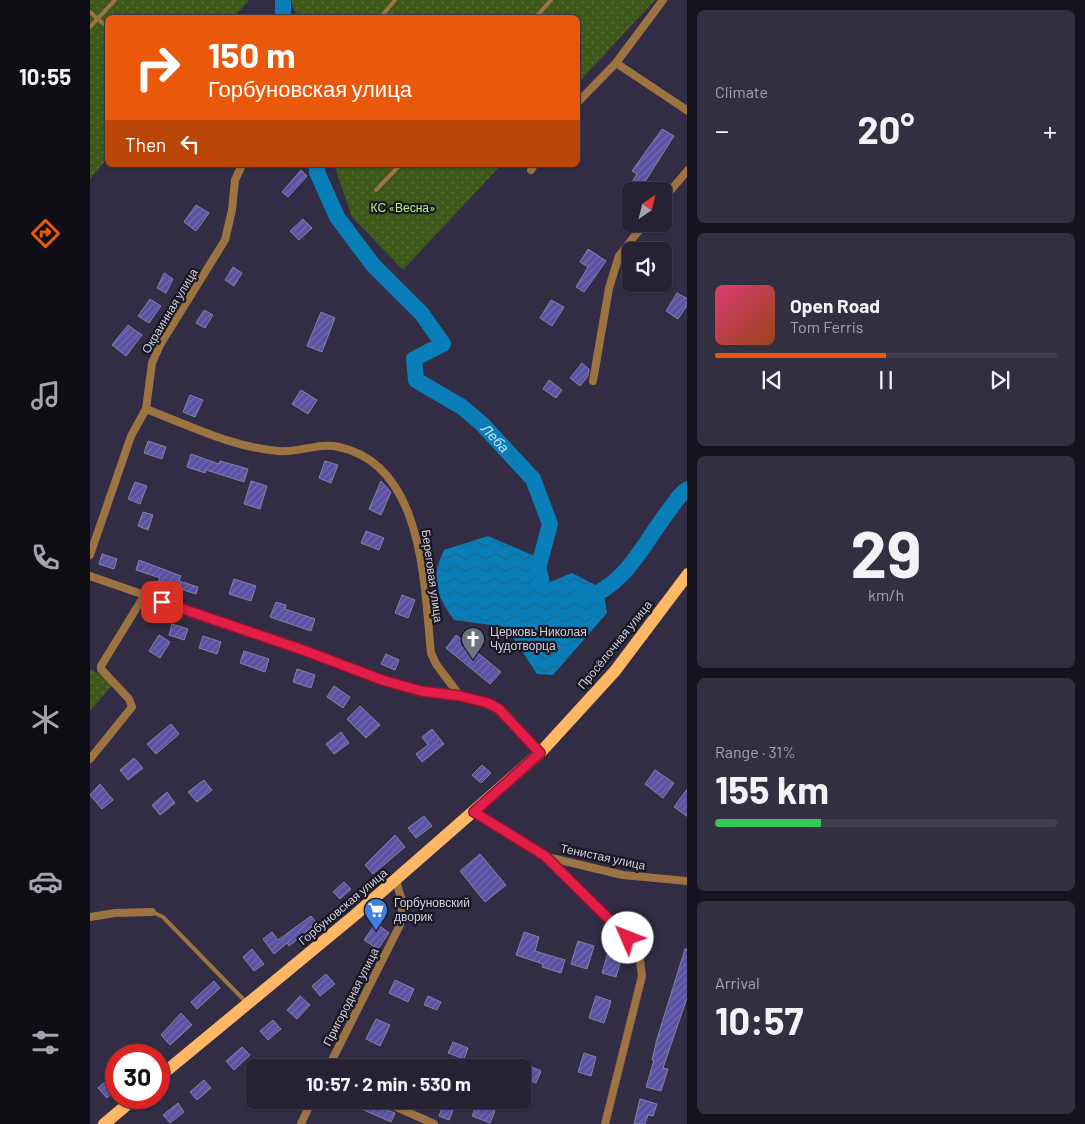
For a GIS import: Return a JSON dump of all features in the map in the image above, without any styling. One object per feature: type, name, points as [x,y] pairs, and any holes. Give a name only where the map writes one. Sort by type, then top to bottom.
[{"type":"main road","name":"Просёлочная улица","points":[[540,753],[615,671],[687,575]]},
{"type":"main road","name":"Горбуновская улица","points":[[170,1068],[302,960],[540,753]]},
{"type":"main road","points":[[104,1124],[122,1109]]},
{"type":"street","points":[[580,99],[616,63],[663,0]]},
{"type":"street","points":[[616,63],[687,110]]},
{"type":"street","name":"Окраинная улица","points":[[90,555],[131,436],[146,409],[148,381],[156,353],[225,240],[232,210],[235,180],[241,167]]},
{"type":"street","points":[[672,189],[687,171]]},
{"type":"street","points":[[593,381],[609,288],[619,256],[638,232]]},
{"type":"street","name":"Береговая улица","points":[[146,409],[258,448],[294,451],[324,444],[344,448],[372,462],[385,473],[397,490],[416,535],[431,653],[436,664],[460,696]]},
{"type":"street","points":[[90,576],[303,650],[382,680],[421,691],[460,696],[488,703],[499,709],[540,753]]},
{"type":"street","points":[[90,759],[132,707],[129,699],[101,669],[101,666],[144,596]]},
{"type":"street","points":[[474,812],[545,856],[628,938],[638,952],[642,964],[642,976],[605,1124]]},
{"type":"street","name":"Тенистая улица","points":[[545,856],[623,875],[687,881]]},
{"type":"street","name":"Пригородная улица","points":[[333,1059],[400,925],[403,904],[396,880]]},
{"type":"street","points":[[90,918],[115,913],[152,912]]},
{"type":"street","points":[[300,1124],[308,1109]]},
{"type":"street","points":[[401,1109],[434,1124]]},
{"type":"lane","points":[[90,27],[115,0]]},
{"type":"lane","points":[[382,15],[395,0]]},
{"type":"lane","points":[[538,15],[551,0]]},
{"type":"lane","points":[[90,12],[105,26]]},
{"type":"lane","points":[[376,190],[398,167]]},
{"type":"lane","points":[[152,912],[162,917],[247,1003]]},
{"type":"green space","points":[[90,0],[249,0],[236,15],[105,15],[105,161],[90,179]]},
{"type":"green space","points":[[291,0],[655,0],[580,81],[580,15],[296,15]]},
{"type":"green space","name":"КС «Весна»","points":[[335,167],[499,167],[403,270],[352,217]]},
{"type":"green space","points":[[90,669],[115,682],[90,711]]},
{"type":"water","points":[[488,536],[544,560],[550,582],[572,573],[603,589],[607,613],[553,675],[537,674],[506,627],[454,620],[439,594],[436,578],[444,550]]},
{"type":"building","points":[[662,129],[674,136],[645,182],[632,182],[637,174],[632,171]]},
{"type":"building","points":[[301,170],[307,176],[288,197],[282,192]]},
{"type":"building","points":[[196,205],[209,213],[196,231],[184,222]]},
{"type":"building","points":[[303,219],[312,228],[299,240],[290,231]]},
{"type":"building","points":[[588,249],[606,261],[584,292],[576,287],[588,267],[580,262]]},
{"type":"building","points":[[233,267],[242,273],[234,286],[225,280]]},
{"type":"building","points":[[164,273],[173,279],[166,293],[157,288]]},
{"type":"building","points":[[677,293],[687,298],[687,306],[678,319],[666,311]]},
{"type":"building","points":[[150,299],[161,306],[149,323],[138,316]]},
{"type":"building","points":[[551,300],[564,307],[552,326],[540,318]]},
{"type":"building","points":[[204,310],[213,315],[205,328],[196,323]]},
{"type":"building","points":[[321,312],[335,318],[322,352],[307,346]]},
{"type":"building","points":[[128,325],[142,335],[126,356],[112,345]]},
{"type":"building","points":[[582,363],[589,369],[588,376],[580,386],[570,378]]},
{"type":"building","points":[[549,380],[562,390],[556,398],[543,389]]},
{"type":"building","points":[[301,390],[317,400],[308,414],[292,404]]},
{"type":"building","points":[[190,395],[203,400],[195,417],[183,412]]},
{"type":"building","points":[[148,441],[166,447],[162,459],[144,453]]},
{"type":"building","points":[[191,454],[219,464],[220,461],[248,469],[244,482],[206,470],[205,473],[187,467]]},
{"type":"building","points":[[325,461],[338,465],[331,483],[319,478]]},
{"type":"building","points":[[251,481],[267,486],[260,509],[244,504]]},
{"type":"building","points":[[381,481],[391,492],[381,515],[369,509]]},
{"type":"building","points":[[135,482],[147,486],[140,504],[128,499]]},
{"type":"building","points":[[143,512],[153,515],[148,530],[138,526]]},
{"type":"building","points":[[366,531],[384,538],[379,550],[361,543]]},
{"type":"building","points":[[102,554],[117,559],[114,569],[99,564]]},
{"type":"building","points":[[139,560],[181,576],[179,581],[198,587],[196,594],[158,582],[160,578],[136,570]]},
{"type":"building","points":[[234,579],[256,586],[251,601],[229,594]]},
{"type":"building","points":[[402,595],[415,600],[408,618],[395,613]]},
{"type":"building","points":[[276,602],[286,605],[285,609],[315,619],[311,631],[270,617]]},
{"type":"building","points":[[172,624],[188,629],[184,640],[169,635]]},
{"type":"building","points":[[159,635],[170,642],[160,658],[149,651]]},
{"type":"building","name":"Церковь Николая Чудотворца","points":[[456,635],[501,672],[490,684],[446,648]]},
{"type":"building","points":[[203,636],[221,642],[217,654],[199,648]]},
{"type":"building","points":[[244,651],[269,659],[265,672],[240,663]]},
{"type":"building","points":[[386,654],[399,660],[395,670],[381,664]]},
{"type":"building","points":[[297,669],[315,675],[311,688],[293,682]]},
{"type":"building","points":[[334,686],[350,697],[343,708],[327,697]]},
{"type":"building","points":[[360,706],[380,725],[366,738],[347,719]]},
{"type":"building","points":[[171,724],[179,734],[156,754],[147,744]]},
{"type":"building","points":[[432,729],[444,744],[422,762],[416,754],[428,745],[422,737]]},
{"type":"building","points":[[341,732],[349,743],[334,754],[326,744]]},
{"type":"building","points":[[134,758],[143,768],[128,780],[120,770]]},
{"type":"building","points":[[482,765],[491,773],[481,783],[472,775]]},
{"type":"building","points":[[655,770],[674,783],[663,798],[645,784]]},
{"type":"building","points":[[204,780],[212,790],[197,802],[188,792]]},
{"type":"building","points":[[100,784],[113,800],[102,809],[90,795]]},
{"type":"building","points":[[687,789],[687,816],[674,807]]},
{"type":"building","points":[[167,792],[175,803],[160,815],[152,805]]},
{"type":"building","points":[[424,816],[432,826],[416,838],[408,828]]},
{"type":"building","points":[[395,835],[405,847],[373,874],[365,865]]},
{"type":"building","points":[[480,854],[506,885],[485,902],[460,871]]},
{"type":"building","points":[[344,882],[351,889],[340,899],[333,892]]},
{"type":"building","points":[[311,916],[317,923],[289,946],[287,943],[274,954],[263,939],[272,932],[278,940]]},
{"type":"building","points":[[376,923],[389,933],[378,949],[364,940]]},
{"type":"building","points":[[524,932],[539,937],[535,951],[565,960],[561,973],[542,967],[543,964],[516,955]]},
{"type":"building","points":[[578,941],[594,946],[587,969],[571,964]]},
{"type":"building","points":[[252,949],[264,964],[254,971],[243,957]]},
{"type":"building","points":[[685,949],[687,949],[687,998],[663,1068],[668,1069],[661,1091],[646,1087],[654,1060],[652,1060]]},
{"type":"building","points":[[608,952],[622,956],[616,977],[602,973]]},
{"type":"building","points":[[326,974],[335,984],[320,996],[312,986]]},
{"type":"building","points":[[395,980],[414,989],[408,1002],[389,993]]},
{"type":"building","points":[[214,981],[220,988],[197,1009],[191,1002]]},
{"type":"building","points":[[300,996],[310,1005],[297,1019],[287,1010]]},
{"type":"building","points":[[428,996],[441,1002],[437,1010],[424,1005]]},
{"type":"building","points":[[596,996],[611,1001],[604,1023],[589,1018]]},
{"type":"building","points":[[181,1013],[192,1025],[170,1045],[161,1035]]},
{"type":"building","points":[[376,1019],[390,1025],[380,1046],[366,1039]]},
{"type":"building","points":[[273,1020],[281,1029],[268,1040],[260,1031]]},
{"type":"building","points":[[453,1042],[468,1048],[464,1059],[448,1053]]},
{"type":"building","points":[[242,1047],[250,1055],[234,1070],[226,1061]]},
{"type":"building","points":[[584,1053],[596,1057],[591,1076],[578,1072]]},
{"type":"building","points":[[531,1067],[541,1071],[536,1083],[531,1081]]},
{"type":"building","points":[[204,1080],[211,1088],[197,1100],[190,1092]]},
{"type":"building","points":[[105,1082],[105,1096],[98,1088]]},
{"type":"building","points":[[640,1099],[657,1104],[653,1116],[648,1115],[645,1124],[634,1124]]},
{"type":"building","points":[[178,1103],[184,1112],[170,1123],[163,1115]]},
{"type":"building","points":[[362,1109],[384,1109],[395,1113],[391,1122]]},
{"type":"building","points":[[442,1109],[453,1109],[449,1120],[439,1116]]},
{"type":"building","points":[[475,1109],[495,1111],[490,1123],[472,1116]]},
{"type":"waterway","name":"Леба","points":[[283,0],[283,15]]},
{"type":"waterway","name":"Леба","points":[[317,167],[317,172],[337,217],[373,265],[422,314],[443,344],[414,359],[416,380],[462,407],[482,424],[533,479],[550,524],[538,569],[541,579]]},
{"type":"waterway","name":"Леба","points":[[584,599],[599,592],[623,573],[678,498],[687,490]]},
{"type":"place","name":"Церковь Николая Чудотворца","points":[[473,660]]},
{"type":"place","name":"Горбуновский дворик","points":[[376,931]]},
{"type":"route","points":[[162,602],[303,650],[382,680],[421,691],[477,700],[499,709],[540,753],[474,812],[545,856],[628,938]]}]
